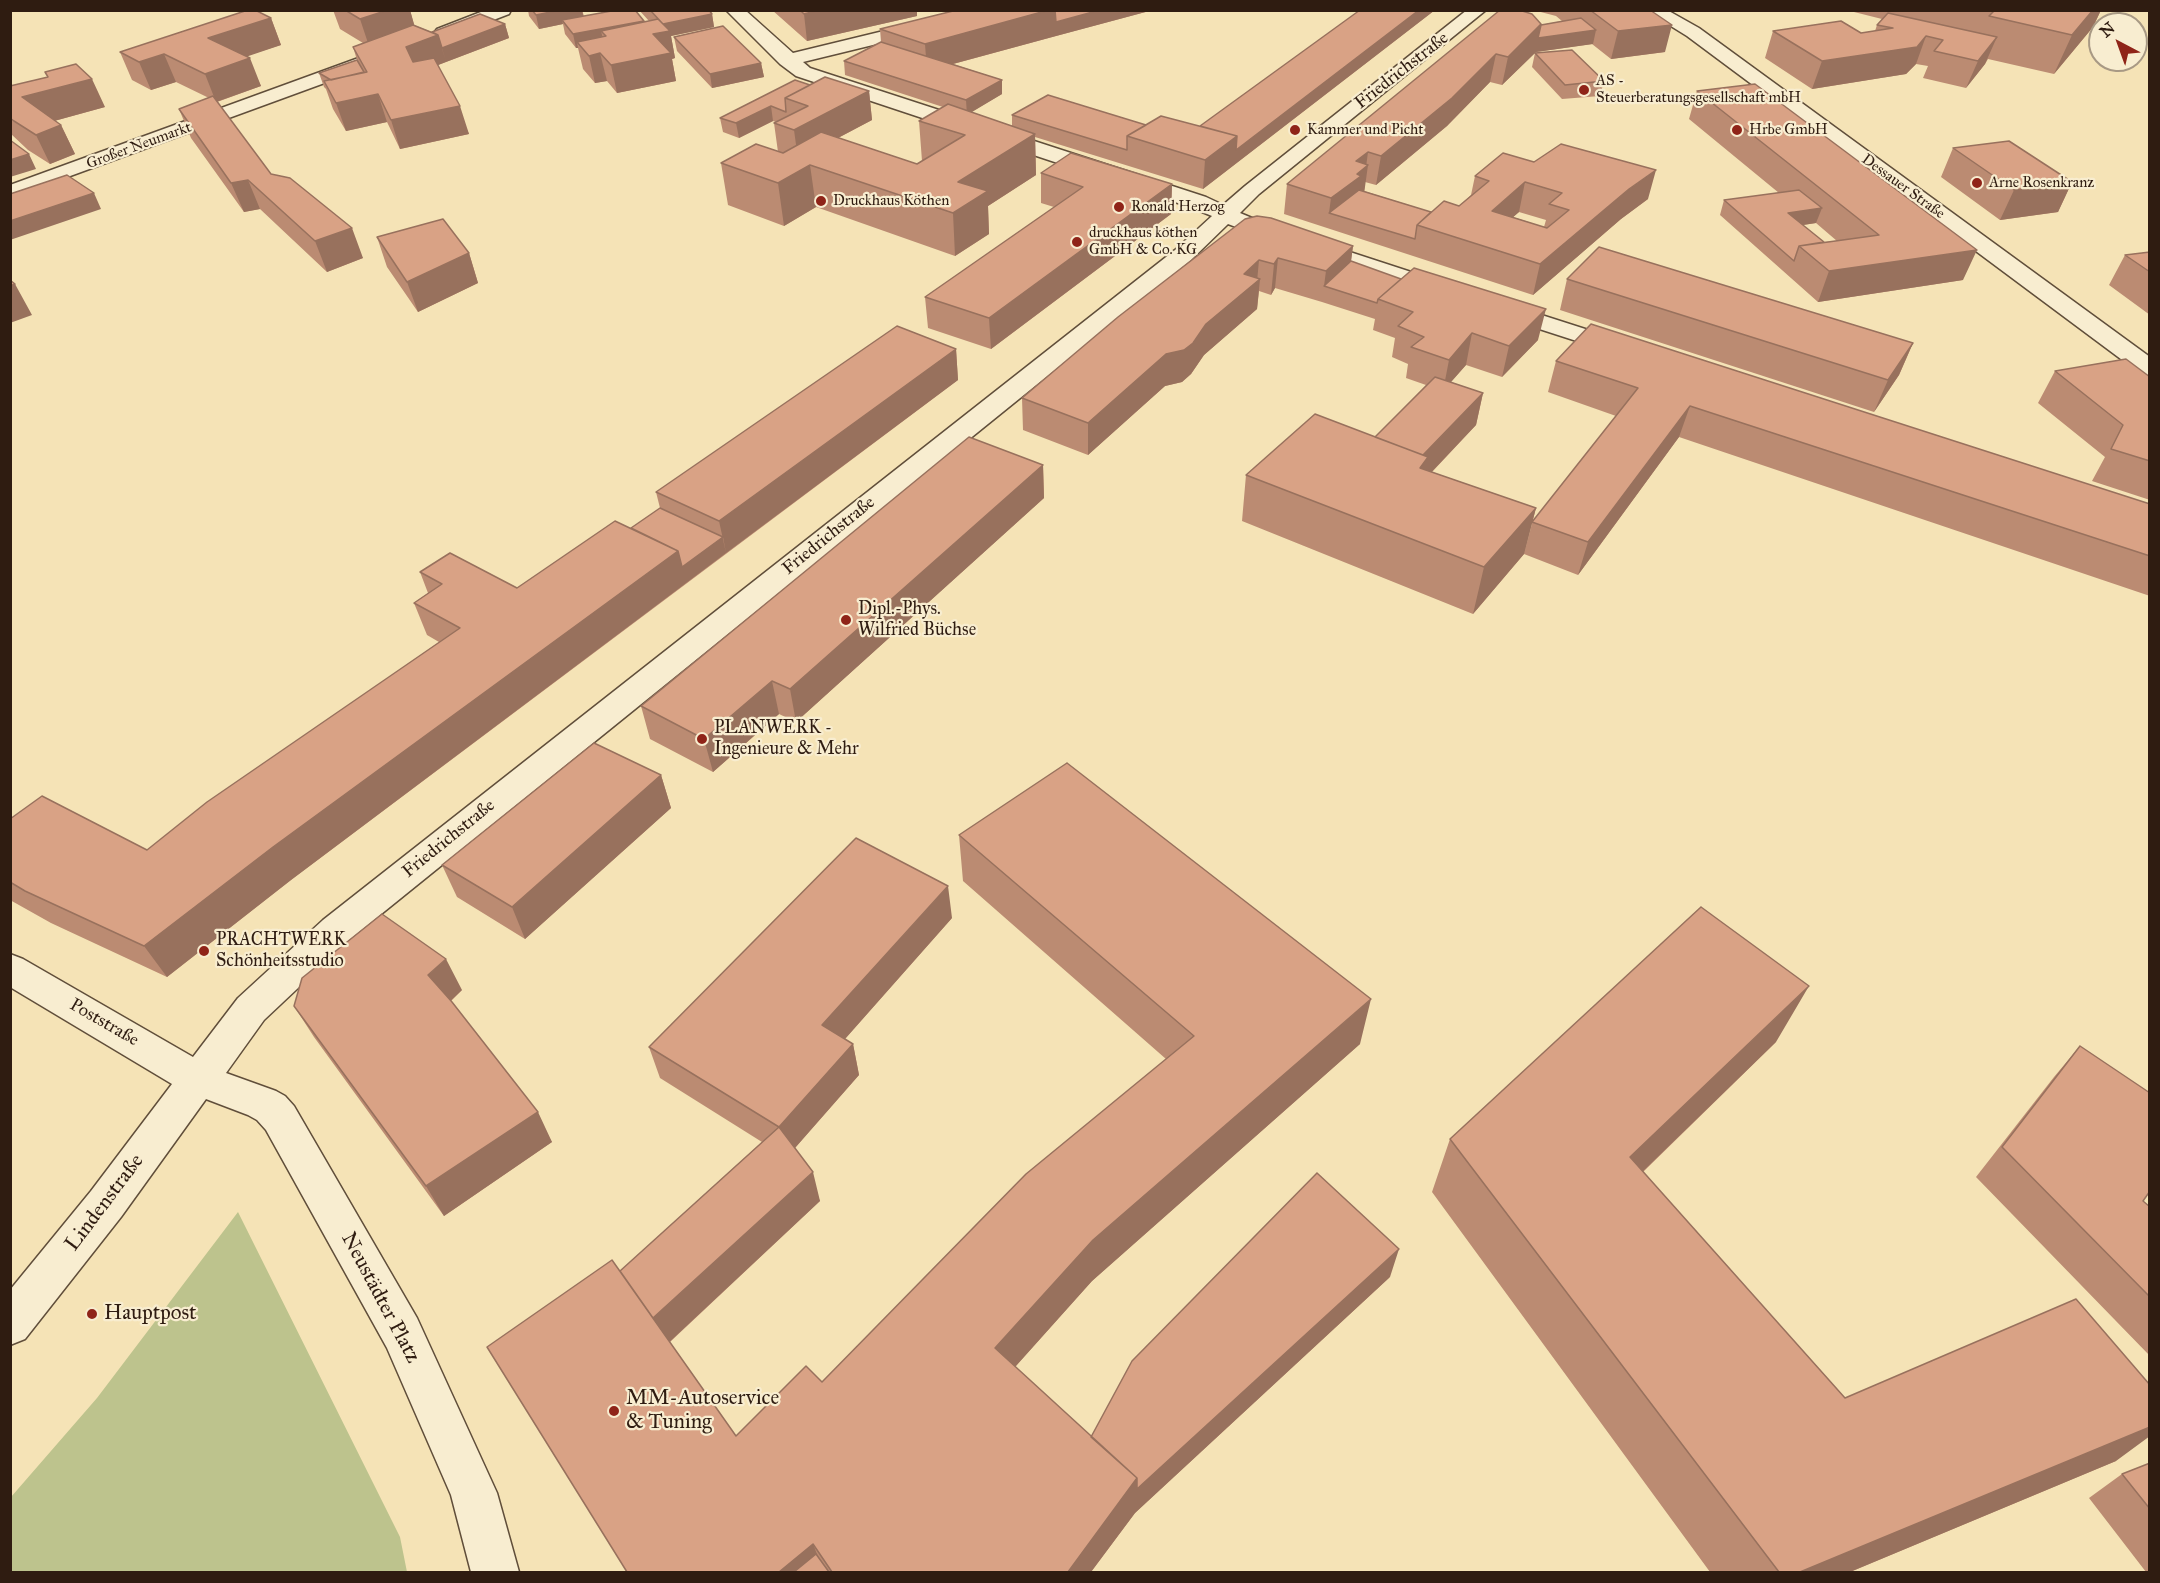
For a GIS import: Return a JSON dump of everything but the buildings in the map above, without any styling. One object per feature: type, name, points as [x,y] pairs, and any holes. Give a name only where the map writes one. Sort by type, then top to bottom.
[{"type":"street","points":[[426,39],[503,10]]},
{"type":"street","points":[[734,10],[803,72],[836,85],[1198,202],[1275,234],[1648,358]]},
{"type":"street","points":[[787,60],[994,10]]},
{"type":"street","name":"Friedrichstraße","points":[[197,1078],[251,1009],[336,930],[1183,255],[1252,190],[1478,10]]},
{"type":"street","name":"Dessauer Straße","points":[[1653,10],[1694,32],[2150,369]]},
{"type":"street","name":"Großer Neumarkt","points":[[10,192],[382,55]]},
{"type":"street","name":"Poststraße","points":[[10,969],[197,1078]]},
{"type":"street","name":"Lindenstraße","points":[[10,1324],[106,1204],[197,1078]]},
{"type":"street","name":"Neustädter Platz","points":[[197,1078],[262,1103],[272,1108],[280,1118],[402,1333],[474,1493],[495,1572]]},
{"type":"green space","points":[[238,1212],[400,1537],[407,1572],[11,1572],[11,1497],[97,1398]]},
{"type":"place","name":"AS - Steuerberatungsgesellschaft mbH","points":[[1584,90]]},
{"type":"place","name":"Kammer und Picht","points":[[1295,130]]},
{"type":"place","name":"Hrbe GmbH","points":[[1737,130]]},
{"type":"place","name":"Arne Rosenkranz","points":[[1977,183]]},
{"type":"place","name":"Druckhaus Köthen","points":[[821,201]]},
{"type":"place","name":"Ronald Herzog","points":[[1119,207]]},
{"type":"place","name":"druckhaus köthen GmbH & Co. KG","points":[[1077,242]]},
{"type":"place","name":"Dipl.-Phys. Wilfried Büchse","points":[[846,620]]},
{"type":"place","name":"PLANWERK - Ingenieure & Mehr","points":[[702,739]]},
{"type":"place","name":"PRACHTWERK Schönheitsstudio","points":[[204,951]]},
{"type":"place","name":"Hauptpost","points":[[92,1314]]},
{"type":"place","name":"MM-Autoservice & Tuning","points":[[614,1411]]}]
